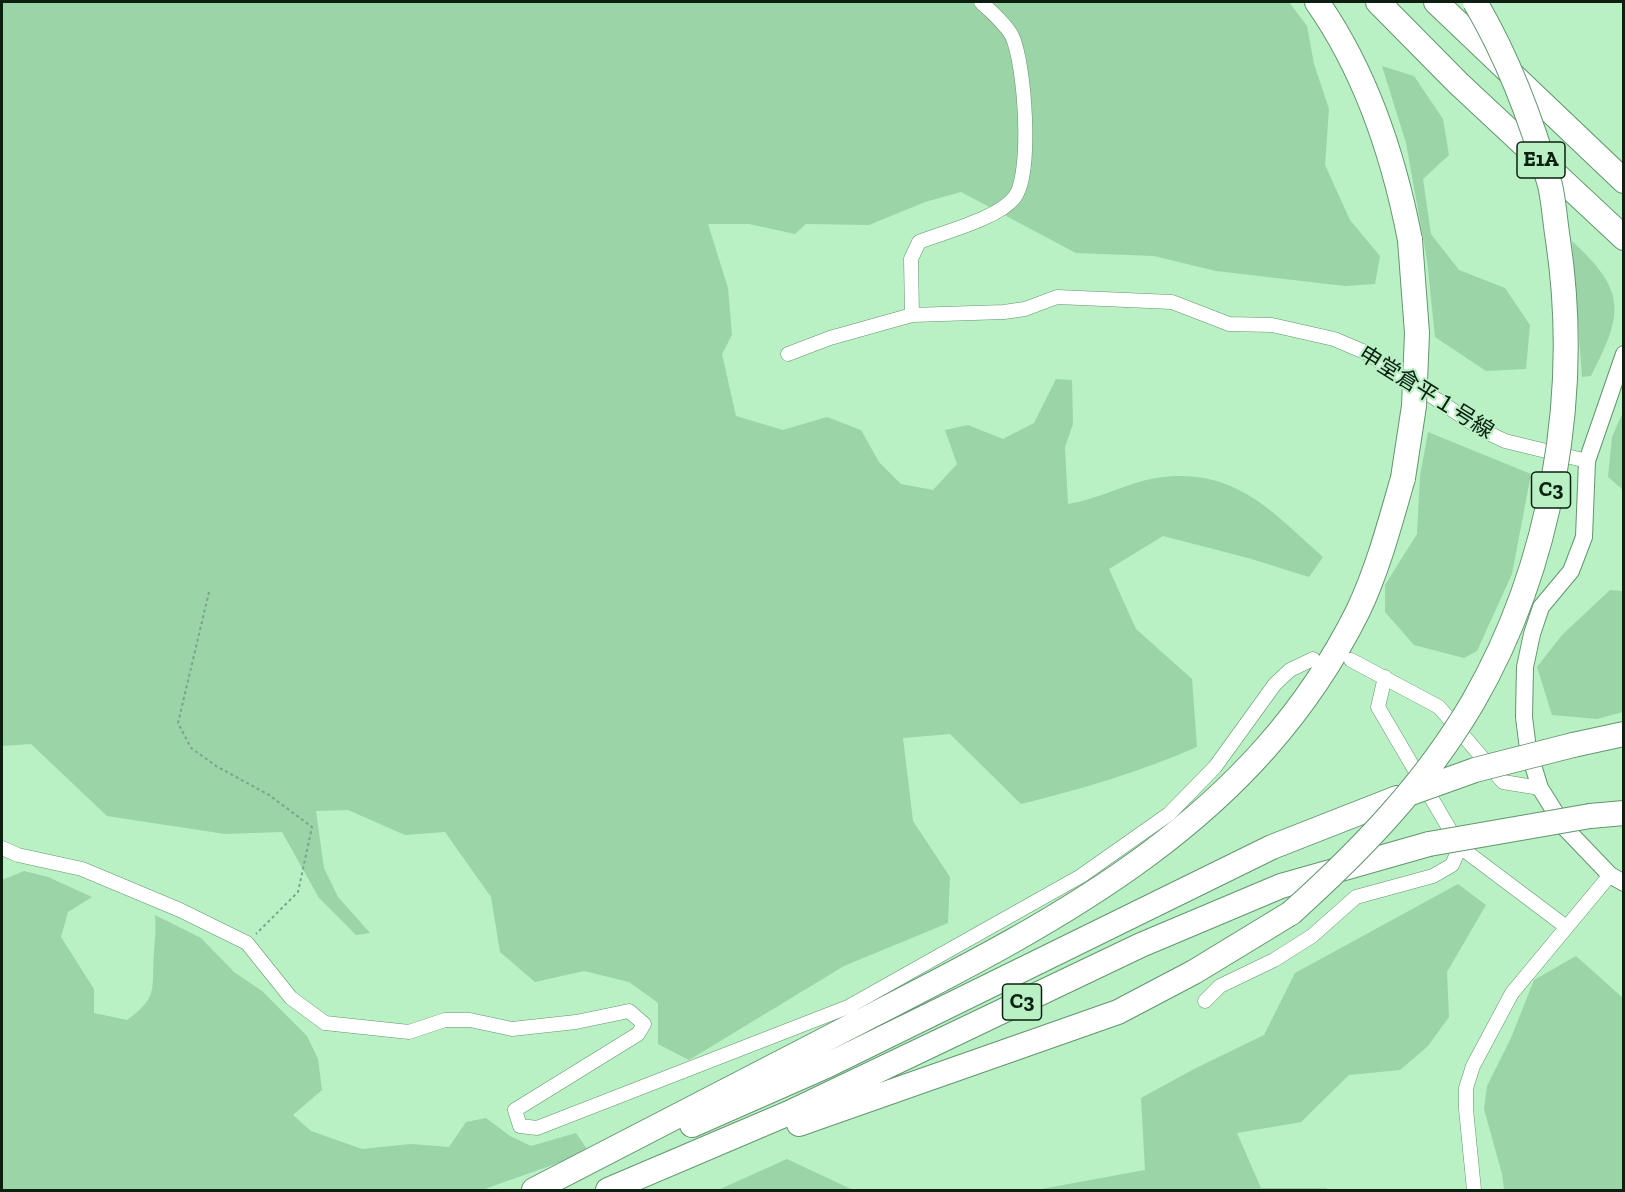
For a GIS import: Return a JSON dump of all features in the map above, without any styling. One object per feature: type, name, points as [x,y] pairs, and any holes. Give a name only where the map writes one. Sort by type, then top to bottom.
[{"type":"highway","name":"E1A","points":[[1378,2],[1458,83],[1623,238]]},
{"type":"highway","name":"E1A","points":[[1436,2],[1623,181]]},
{"type":"highway","name":"C3","points":[[616,1187],[695,1167],[828,1113],[1118,1012],[1194,972],[1291,913],[1386,823],[1427,769],[1473,702],[1500,647],[1531,570],[1552,490],[1568,358],[1563,274],[1550,187],[1526,113],[1497,40],[1475,2]]},
{"type":"highway","points":[[534,1191],[989,955],[1082,901],[1146,859],[1241,774],[1284,725],[1322,673],[1358,610],[1386,539],[1403,478],[1414,406],[1417,333],[1410,240],[1398,178],[1365,87],[1320,5]]},
{"type":"highway","points":[[543,1191],[826,1066],[1272,847],[1475,770],[1623,734]]},
{"type":"highway","name":"C3","points":[[616,1187],[789,1113],[1141,945],[1281,886],[1429,844],[1590,816],[1623,813]]},
{"type":"street","points":[[912,315],[911,259],[919,242],[993,213],[1013,200],[1022,187],[1025,95],[1019,53],[1011,34],[981,2]]},
{"type":"street","name":"申堂倉平１号線","points":[[788,354],[830,338],[912,315],[1004,312],[1025,309],[1057,297],[1172,302],[1229,324],[1272,325],[1334,339],[1367,353],[1484,431],[1505,441],[1587,461]]},
{"type":"street","points":[[1474,1191],[1466,1109],[1466,1088],[1473,1066],[1512,993],[1565,926],[1617,879],[1565,828],[1540,788],[1528,749],[1524,717],[1525,667],[1532,634],[1541,607],[1571,571],[1584,537],[1587,461],[1623,354]]},
{"type":"street","points":[[2,848],[18,855],[82,869],[180,910],[247,943],[291,998],[325,1023],[409,1032],[445,1020],[471,1020],[512,1029],[576,1022],[629,1011],[644,1024],[638,1034],[515,1110],[520,1126],[537,1128],[848,1007],[1081,876],[1169,814],[1215,767],[1275,684],[1290,670],[1313,659]]},
{"type":"street","points":[[1351,660],[1439,707],[1503,782],[1540,788]]},
{"type":"street","points":[[1386,677],[1378,707],[1460,847],[1565,926]]},
{"type":"street","points":[[1205,1001],[1220,986],[1274,960],[1312,936],[1356,897],[1434,876],[1452,865],[1460,847]]},
{"type":"path","points":[[209,592],[178,723],[191,748],[216,766],[269,795],[312,827],[298,892],[247,943]]},
{"type":"green space","points":[[2,2],[1289,2],[1307,26],[1314,64],[1329,109],[1325,165],[1350,220],[1380,256],[1375,284],[1345,286],[1216,271],[1154,256],[1076,253],[961,192],[925,202],[869,225],[806,224],[795,234],[749,224],[708,224],[728,288],[732,335],[722,354],[736,416],[783,430],[827,417],[861,430],[879,462],[901,484],[933,490],[957,464],[945,430],[968,425],[1003,439],[1034,423],[1056,379],[1072,380],[1073,424],[1065,447],[1068,504],[1156,478],[1183,476],[1208,479],[1229,485],[1249,495],[1286,523],[1323,557],[1309,577],[1248,558],[1163,536],[1109,569],[1136,629],[1192,679],[1197,747],[1110,779],[1021,804],[950,734],[903,738],[913,821],[950,877],[948,923],[844,966],[689,1060],[658,1044],[658,1003],[629,982],[584,971],[535,982],[500,952],[491,897],[445,832],[405,835],[348,810],[316,811],[324,868],[338,897],[370,933],[356,935],[319,898],[282,832],[225,834],[107,816],[31,744],[2,746]]},
{"type":"green space","points":[[1382,66],[1414,76],[1443,119],[1449,155],[1423,179],[1431,234],[1459,270],[1505,288],[1530,325],[1526,369],[1486,371],[1435,337],[1427,260],[1406,143]]},
{"type":"green space","points":[[1572,241],[1602,274],[1610,288],[1614,302],[1614,318],[1602,354],[1591,376],[1582,377]]},
{"type":"green space","points":[[1623,412],[1623,490],[1608,477],[1612,437]]},
{"type":"green space","points":[[1428,432],[1531,474],[1512,574],[1477,651],[1464,658],[1414,645],[1385,612],[1385,585],[1417,534],[1420,476]]},
{"type":"green space","points":[[1610,590],[1623,591],[1623,712],[1597,719],[1552,715],[1537,667],[1562,635]]},
{"type":"green space","points":[[24,871],[48,877],[92,897],[68,912],[61,937],[94,989],[94,1013],[127,1020],[145,1004],[153,983],[155,915],[201,938],[234,972],[262,991],[307,1036],[318,1059],[322,1090],[293,1115],[311,1131],[362,1149],[411,1144],[449,1147],[466,1122],[486,1118],[510,1136],[531,1146],[576,1133],[589,1152],[482,1190],[2,1190],[2,880]]},
{"type":"green space","points":[[1458,884],[1486,905],[1447,972],[1449,1017],[1428,1046],[1400,1070],[1349,1075],[1301,1122],[1237,1133],[1261,1188],[1327,1188],[1327,1190],[1036,1190],[1145,1170],[1141,1098],[1264,1035],[1295,973]]},
{"type":"green space","points":[[1576,956],[1623,998],[1623,1190],[1504,1190],[1502,1174],[1484,1109],[1487,1086],[1511,1038],[1534,980]]},
{"type":"green space","points":[[787,1159],[853,1190],[718,1190]]}]
